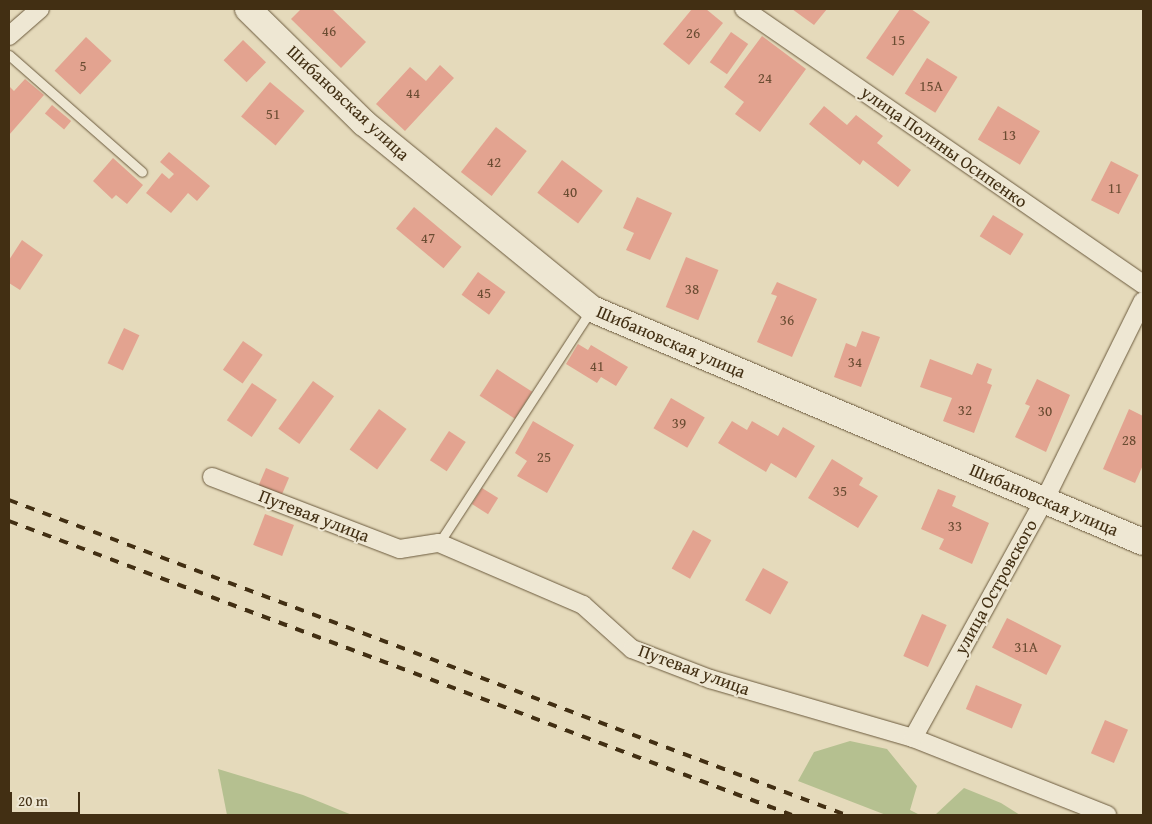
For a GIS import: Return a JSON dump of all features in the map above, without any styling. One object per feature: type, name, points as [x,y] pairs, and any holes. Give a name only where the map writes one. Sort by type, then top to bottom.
[{"type":"street","points":[[9,36],[40,9]]},
{"type":"street","name":"Шибановская улица","points":[[248,9],[364,123],[592,309],[1143,542]]},
{"type":"street","name":"улица Полины Осипенко","points":[[744,9],[1143,284]]},
{"type":"street","name":"улица Островского","points":[[913,738],[1044,501],[1143,301]]},
{"type":"street","name":"Путевая улица","points":[[212,477],[400,549],[439,543],[583,605],[632,649],[710,679],[913,738],[1107,815]]},
{"type":"lane","points":[[9,55],[142,172]]},
{"type":"lane","points":[[439,543],[592,309]]},
{"type":"green space","points":[[850,741],[887,749],[917,786],[910,810],[920,815],[886,815],[798,781],[814,752]]},
{"type":"green space","points":[[218,769],[303,795],[352,815],[227,815]]},
{"type":"green space","points":[[964,788],[1001,803],[1020,815],[935,815]]},
{"type":"building","points":[[301,9],[332,9],[366,42],[341,68],[291,19]]},
{"type":"building","points":[[692,9],[706,9],[723,23],[689,65],[663,44]]},
{"type":"building","points":[[792,9],[827,9],[814,25]]},
{"type":"building","points":[[900,9],[911,9],[930,22],[893,76],[866,58]]},
{"type":"building","points":[[731,32],[748,44],[727,74],[710,62]]},
{"type":"building","points":[[762,36],[806,69],[760,132],[735,114],[744,102],[724,87]]},
{"type":"building","points":[[86,37],[112,61],[80,95],[55,71]]},
{"type":"building","points":[[243,40],[266,62],[247,82],[224,60]]},
{"type":"building","points":[[927,58],[958,77],[935,113],[905,94]]},
{"type":"building","points":[[440,65],[454,78],[405,131],[376,104],[410,67],[426,81]]},
{"type":"building","points":[[25,79],[44,95],[9,135],[9,86],[14,91]]},
{"type":"building","points":[[270,82],[304,111],[276,145],[241,116]]},
{"type":"building","points":[[52,105],[71,121],[64,129],[45,113]]},
{"type":"building","points":[[824,106],[847,125],[856,115],[883,136],[877,143],[911,170],[898,187],[863,160],[860,165],[809,124]]},
{"type":"building","points":[[998,106],[1040,131],[1020,165],[978,139]]},
{"type":"building","points":[[496,127],[527,151],[492,196],[461,172]]},
{"type":"building","points":[[169,152],[210,186],[197,201],[188,193],[171,213],[146,193],[162,173],[169,179],[174,174],[160,162]]},
{"type":"building","points":[[113,158],[143,185],[127,204],[116,195],[112,199],[93,181]]},
{"type":"building","points":[[562,160],[603,191],[578,223],[537,193]]},
{"type":"building","points":[[1111,161],[1139,175],[1119,214],[1091,200]]},
{"type":"building","points":[[637,197],[672,213],[650,260],[626,250],[634,233],[623,228]]},
{"type":"building","points":[[414,207],[461,247],[443,268],[396,228]]},
{"type":"building","points":[[993,215],[1024,234],[1010,255],[980,236]]},
{"type":"building","points":[[22,240],[43,255],[20,290],[9,283],[9,260]]},
{"type":"building","points":[[686,257],[718,270],[698,320],[666,307]]},
{"type":"building","points":[[478,272],[506,292],[489,315],[462,295]]},
{"type":"building","points":[[777,282],[817,299],[792,357],[757,342],[777,296],[771,294]]},
{"type":"building","points":[[124,328],[139,335],[123,371],[108,363]]},
{"type":"building","points":[[862,331],[880,337],[861,387],[834,377],[846,343],[856,347]]},
{"type":"building","points":[[243,341],[263,355],[243,383],[223,370]]},
{"type":"building","points":[[578,344],[588,350],[591,345],[628,367],[616,386],[601,377],[597,383],[566,364]]},
{"type":"building","points":[[930,359],[972,375],[977,363],[992,369],[987,383],[992,385],[974,433],[943,421],[952,398],[920,387]]},
{"type":"building","points":[[497,369],[532,392],[515,419],[480,396]]},
{"type":"building","points":[[1037,379],[1070,395],[1046,452],[1015,437],[1030,406],[1025,404]]},
{"type":"building","points":[[313,381],[334,396],[299,444],[278,429]]},
{"type":"building","points":[[252,383],[277,400],[252,437],[227,420]]},
{"type":"building","points":[[671,398],[705,418],[687,448],[654,428]]},
{"type":"building","points":[[379,409],[407,429],[377,469],[350,449]]},
{"type":"building","points":[[1129,409],[1143,416],[1143,465],[1135,483],[1103,469]]},
{"type":"building","points":[[533,421],[574,445],[547,493],[517,476],[527,461],[515,453]]},
{"type":"building","points":[[732,421],[747,430],[752,421],[778,436],[783,427],[815,446],[796,478],[771,463],[766,472],[718,443]]},
{"type":"building","points":[[449,431],[466,442],[447,471],[430,460]]},
{"type":"building","points":[[832,459],[863,478],[859,485],[878,496],[858,528],[808,498]]},
{"type":"building","points":[[266,468],[289,478],[280,498],[257,488]]},
{"type":"building","points":[[482,488],[498,498],[488,514],[472,504]]},
{"type":"building","points":[[938,489],[956,496],[952,506],[989,523],[972,564],[939,549],[944,539],[921,529]]},
{"type":"building","points":[[265,514],[294,525],[282,556],[253,545]]},
{"type":"building","points":[[693,530],[711,540],[690,579],[672,568]]},
{"type":"building","points":[[763,568],[788,582],[770,614],[745,600]]},
{"type":"building","points":[[922,614],[947,625],[928,667],[903,656]]},
{"type":"building","points":[[1007,618],[1061,646],[1046,675],[992,647]]},
{"type":"building","points":[[976,685],[1022,705],[1012,728],[966,709]]},
{"type":"building","points":[[1105,720],[1128,730],[1114,763],[1091,753]]},
{"type":"railway","points":[[9,500],[846,815]]},
{"type":"railway","points":[[9,521],[792,815]]}]
